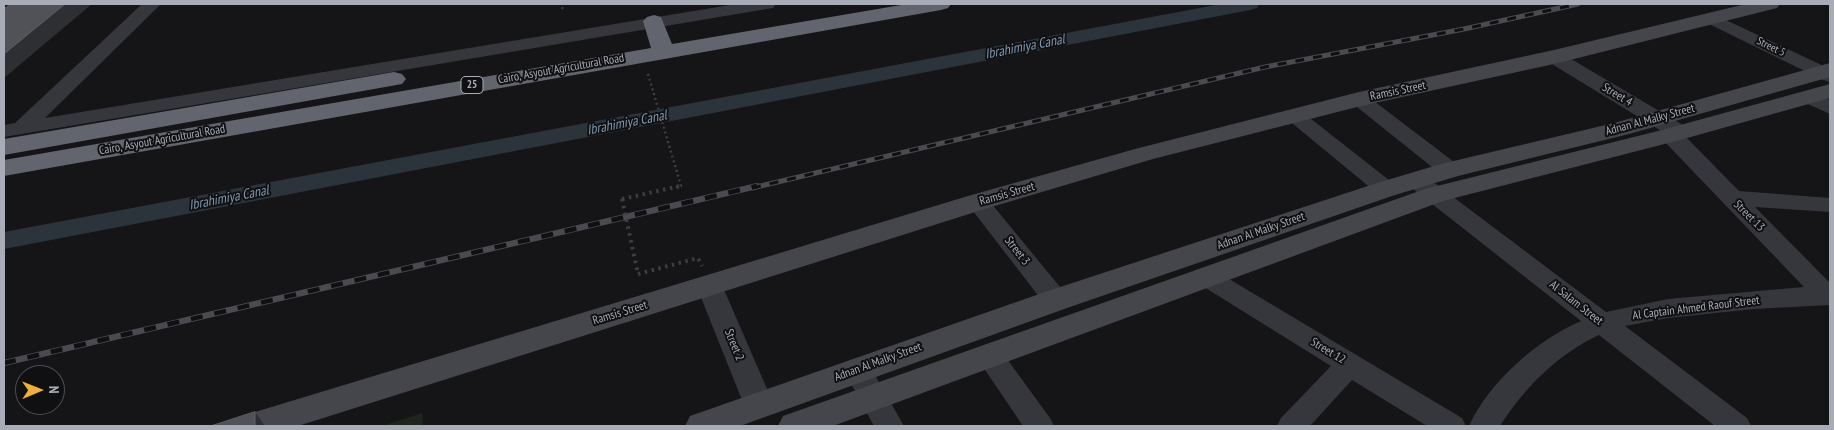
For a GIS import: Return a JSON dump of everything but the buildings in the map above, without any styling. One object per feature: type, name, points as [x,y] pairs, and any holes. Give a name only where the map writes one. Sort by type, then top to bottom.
[{"type":"highway","name":"Cairo, Asyout Agricultural Road","points":[[4,146],[655,27],[836,4]]},
{"type":"highway","name":"Cairo, Asyout Agricultural Road","points":[[4,168],[655,27],[940,4]]},
{"type":"main road","name":"Ramsis Street","points":[[256,426],[978,202],[1144,154],[1359,99],[1554,57],[1770,4]]},
{"type":"main road","name":"Adnan Al Malky Street","points":[[795,426],[1205,276],[1425,187],[1669,129],[1825,85]]},
{"type":"main road","name":"Adnan Al Malky Street","points":[[702,426],[1056,300],[1386,189],[1425,187],[1450,170],[1669,129]]},
{"type":"street","points":[[4,146],[13,129],[152,4]]},
{"type":"street","name":"Cairo, Asyout Agricultural Road","points":[[13,129],[655,27],[681,10],[766,4]]},
{"type":"street","name":"Street 5","points":[[1711,18],[1825,85]]},
{"type":"street","name":"Street 4","points":[[1554,57],[1669,129]]},
{"type":"street","points":[[1359,99],[1450,170]]},
{"type":"street","points":[[1294,115],[1386,189]]},
{"type":"street","name":"Street 13","points":[[1669,129],[1732,198],[1829,296]]},
{"type":"street","name":"Al Salam Street","points":[[1425,187],[1736,426]]},
{"type":"street","points":[[1732,198],[1830,205]]},
{"type":"street","name":"Street 3","points":[[978,202],[1056,300]]},
{"type":"street","name":"Street 12","points":[[1205,276],[1451,426]]},
{"type":"street","name":"Street 2","points":[[709,285],[759,405]]},
{"type":"street","name":"Al Captain Ahmed Raouf Street","points":[[1484,426],[1517,381],[1571,337],[1602,323],[1638,314],[1675,308],[1750,300],[1829,296]]},
{"type":"street","points":[[989,355],[1039,426]]},
{"type":"street","points":[[1292,426],[1350,365]]},
{"type":"street","points":[[858,369],[889,426]]},
{"type":"path","points":[[562,9],[564,4]]},
{"type":"path","points":[[647,73],[681,186],[622,199],[638,274],[685,261]]},
{"type":"shaded area","points":[[422,413],[423,426],[382,426]]},
{"type":"waterway","name":"Ibrahimiya Canal","points":[[4,241],[1250,4]]},
{"type":"railway","points":[[752,188],[1265,67],[1464,29],[1578,4]]},
{"type":"railway","points":[[4,363],[757,186]]}]
